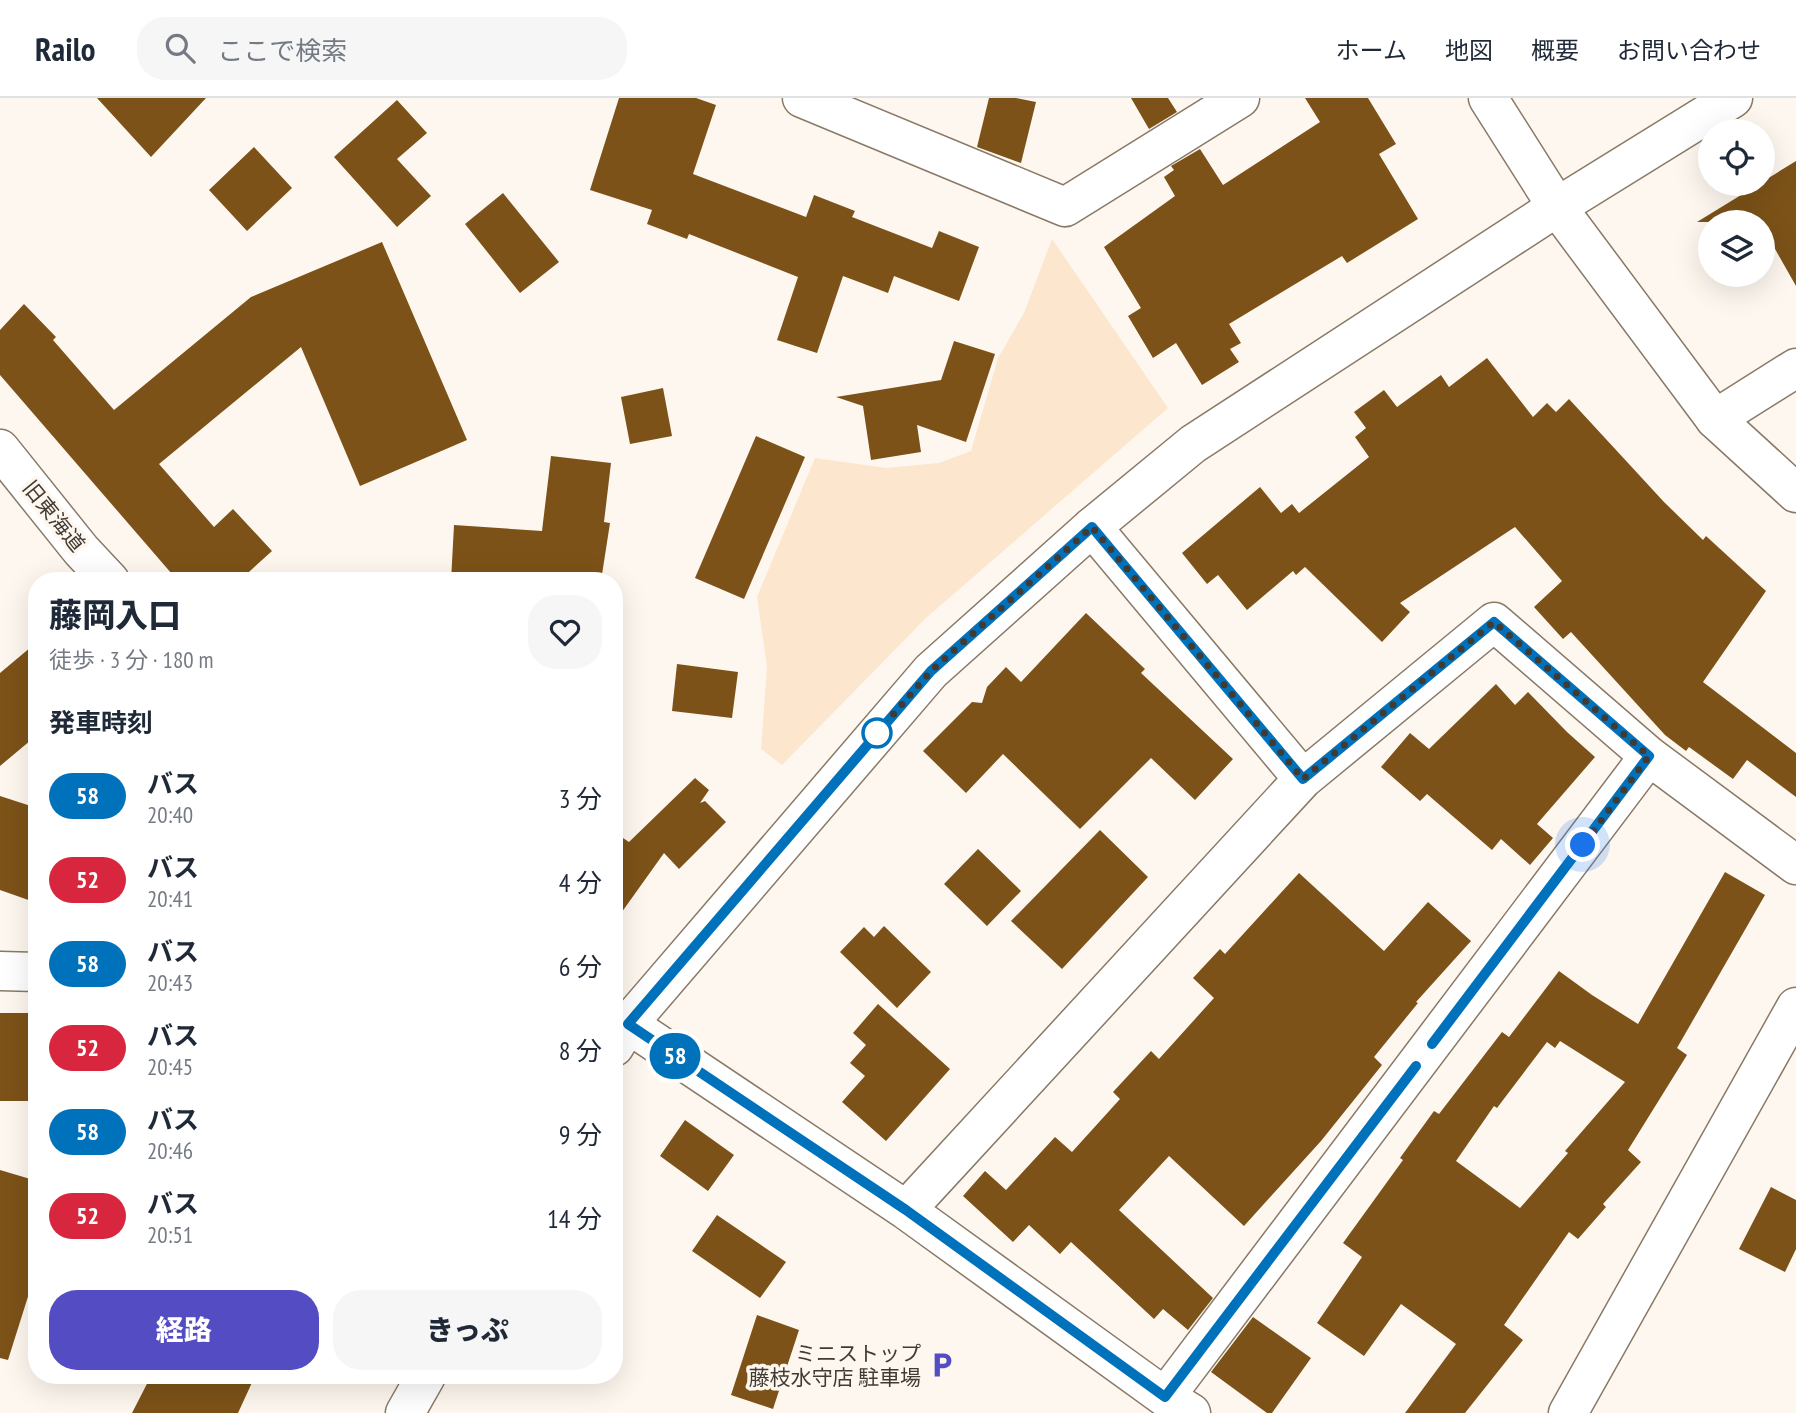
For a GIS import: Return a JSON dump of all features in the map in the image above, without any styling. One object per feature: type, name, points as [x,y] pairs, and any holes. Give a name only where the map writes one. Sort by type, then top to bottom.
[{"type":"street","points":[[802,98],[1065,207],[1240,98]]},
{"type":"street","points":[[1488,98],[1557,207],[1715,419],[1796,493]]},
{"type":"street","points":[[623,1024],[931,671],[1092,527],[1193,444],[1557,207],[1733,98]]},
{"type":"street","points":[[1715,419],[1796,368]]},
{"type":"street","name":"旧東海道","points":[[0,449],[102,572]]},
{"type":"street","points":[[1092,527],[1303,779]]},
{"type":"street","points":[[906,1210],[1303,779],[1494,622],[1649,756],[1796,865]]},
{"type":"street","points":[[623,1032],[906,1210],[1178,1405],[1649,756]]},
{"type":"street","points":[[0,971],[28,972]]},
{"type":"street","points":[[1567,1413],[1796,1007]]},
{"type":"street","points":[[405,1413],[421,1384]]},
{"type":"shaded area","points":[[1052,239],[1168,408],[926,618],[782,765],[761,749],[767,667],[757,597],[815,458],[886,468],[939,463],[971,451],[998,358],[1024,313]]},
{"type":"building","points":[[97,98],[206,98],[151,157]]},
{"type":"building","points":[[619,98],[696,98],[716,105],[693,174],[806,217],[814,195],[855,211],[852,217],[932,248],[939,231],[979,247],[959,301],[894,276],[888,293],[843,276],[817,353],[777,340],[798,277],[689,234],[687,239],[647,224],[652,210],[590,190]]},
{"type":"building","points":[[989,98],[1016,98],[1036,102],[1021,163],[977,147]]},
{"type":"building","points":[[1131,98],[1168,98],[1177,112],[1149,129]]},
{"type":"building","points":[[1305,98],[1368,98],[1396,144],[1379,154],[1418,219],[1347,263],[1342,256],[1229,324],[1241,343],[1230,349],[1239,362],[1202,385],[1176,343],[1153,358],[1128,316],[1141,308],[1104,247],[1175,196],[1164,177],[1174,170],[1171,166],[1200,149],[1223,185],[1320,122]]},
{"type":"building","points":[[397,100],[427,133],[397,159],[431,196],[397,227],[334,157]]},
{"type":"building","points":[[254,147],[292,188],[247,231],[209,190]]},
{"type":"building","points":[[1796,161],[1796,286],[1775,249],[1775,210],[1717,210],[1739,196],[1775,196],[1775,174]]},
{"type":"building","points":[[503,193],[559,262],[520,293],[465,224]]},
{"type":"building","points":[[382,242],[467,440],[360,486],[301,347],[159,464],[214,527],[233,509],[272,551],[249,572],[170,572],[0,375],[0,330],[24,304],[56,337],[53,340],[114,410],[251,297]]},
{"type":"building","points":[[954,341],[995,354],[966,442],[917,425],[921,452],[871,460],[863,406],[836,397],[941,380]]},
{"type":"building","points":[[1487,358],[1533,417],[1547,403],[1556,412],[1569,399],[1664,502],[1703,540],[1706,536],[1766,591],[1703,682],[1796,753],[1796,797],[1747,760],[1733,779],[1689,747],[1686,751],[1665,735],[1571,632],[1563,639],[1534,607],[1562,581],[1515,527],[1400,603],[1410,612],[1382,642],[1305,567],[1296,575],[1293,571],[1247,610],[1218,575],[1207,584],[1182,553],[1260,487],[1281,513],[1292,504],[1299,513],[1369,457],[1355,437],[1366,428],[1354,412],[1384,390],[1397,407],[1441,375],[1449,387]]},
{"type":"building","points":[[663,388],[672,436],[630,444],[621,397]]},
{"type":"building","points":[[756,436],[805,457],[744,599],[695,578]]},
{"type":"building","points":[[551,456],[611,463],[604,522],[610,523],[602,572],[451,572],[454,525],[542,531]]},
{"type":"building","points":[[1086,613],[1145,669],[1141,673],[1233,759],[1195,800],[1151,758],[1080,829],[1003,754],[966,793],[923,751],[972,702],[982,703],[987,687],[1006,667],[1021,682]]},
{"type":"building","points":[[28,650],[28,743],[0,766],[0,673]]},
{"type":"building","points":[[677,664],[738,672],[732,718],[672,711]]},
{"type":"building","points":[[1496,684],[1515,705],[1528,692],[1595,757],[1537,824],[1553,838],[1530,865],[1501,839],[1492,850],[1427,794],[1420,801],[1381,767],[1410,733],[1429,749]]},
{"type":"building","points":[[695,778],[709,790],[700,803],[705,801],[726,822],[679,869],[664,853],[623,910],[623,838],[629,842]]},
{"type":"building","points":[[0,796],[28,805],[28,900],[0,890]]},
{"type":"building","points":[[1100,830],[1148,877],[1062,969],[1011,921]]},
{"type":"building","points":[[978,849],[1021,891],[987,926],[944,884]]},
{"type":"building","points":[[1725,872],[1765,895],[1677,1048],[1687,1055],[1628,1150],[1641,1162],[1603,1204],[1606,1207],[1578,1239],[1569,1232],[1504,1325],[1523,1340],[1465,1413],[1405,1413],[1456,1344],[1401,1304],[1364,1356],[1317,1323],[1362,1257],[1343,1243],[1403,1160],[1400,1158],[1434,1111],[1439,1114],[1502,1032],[1509,1037],[1559,971],[1638,1024]],"holes":[[[1560,1041],[1625,1082],[1520,1208],[1456,1161],[1494,1106],[1497,1108],[1547,1042],[1555,1048]]]},
{"type":"building","points":[[1299,873],[1384,951],[1428,902],[1471,941],[1416,1002],[1418,1003],[1374,1057],[1382,1065],[1321,1141],[1244,1226],[1169,1156],[1119,1210],[1213,1298],[1188,1330],[1163,1309],[1154,1319],[1071,1242],[1060,1254],[1029,1225],[1013,1242],[963,1196],[985,1171],[1006,1190],[1055,1137],[1072,1152],[1120,1099],[1113,1092],[1151,1051],[1159,1059],[1214,998],[1193,978],[1220,949],[1225,954]]},
{"type":"building","points":[[884,926],[931,972],[897,1008],[840,952],[864,927],[874,937]]},
{"type":"building","points":[[878,1004],[950,1069],[886,1141],[842,1102],[865,1076],[850,1063],[866,1045],[853,1033]]},
{"type":"building","points":[[0,1013],[28,1013],[28,1101],[0,1101]]},
{"type":"building","points":[[685,1120],[734,1155],[708,1191],[660,1156]]},
{"type":"building","points":[[0,1170],[28,1178],[28,1297],[8,1360],[0,1358]]},
{"type":"building","points":[[1771,1187],[1796,1200],[1796,1249],[1785,1272],[1739,1249]]},
{"type":"building","points":[[717,1215],[786,1262],[760,1298],[692,1251]]},
{"type":"building","points":[[757,1315],[799,1330],[773,1409],[731,1395]]},
{"type":"building","points":[[1253,1317],[1311,1358],[1272,1413],[1267,1413],[1211,1372]]},
{"type":"building","points":[[147,1384],[251,1384],[238,1413],[132,1413]]},
{"type":"bus line","name":"58","points":[[1416,1066],[1165,1397],[906,1210],[628,1024],[931,671],[1092,527],[1303,779],[1494,622],[1649,756],[1432,1044]]},
{"type":"place","name":"ミニストップ 藤枝水守店 駐車場","points":[[942,1365]]},
{"type":"route","points":[[877,733],[931,671],[1092,527],[1303,779],[1494,622],[1649,756],[1583,845]]}]
